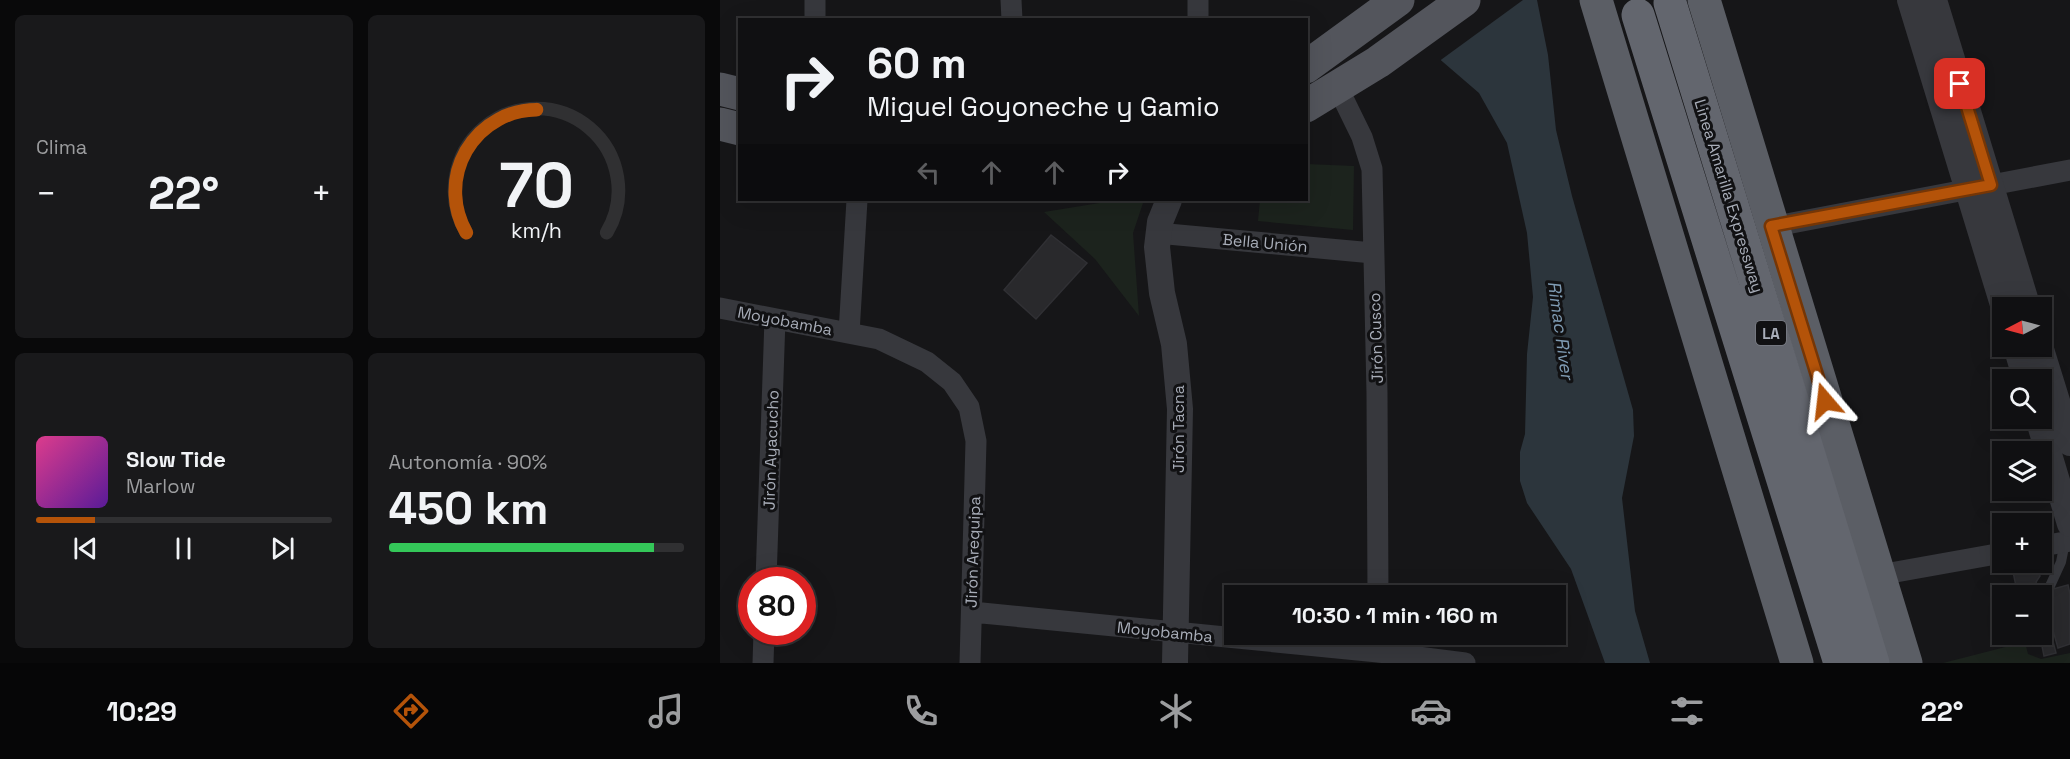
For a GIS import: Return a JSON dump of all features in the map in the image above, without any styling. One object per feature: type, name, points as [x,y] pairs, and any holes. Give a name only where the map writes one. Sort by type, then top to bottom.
[{"type":"highway","points":[[1596,0],[1797,663]]},
{"type":"highway","points":[[1695,2],[1771,226],[1906,663]]},
{"type":"highway","name":"Linea Amarilla Expressway","points":[[1695,2],[1873,663]]},
{"type":"highway","points":[[1605,32],[1610,16],[1630,7]]},
{"type":"highway","name":"Linea Amarilla Expressway","points":[[1630,7],[1840,663]]},
{"type":"main road","points":[[1308,66],[1398,0]]},
{"type":"main road","points":[[1308,105],[1378,63],[1464,0]]},
{"type":"main road","points":[[720,89],[738,94]]},
{"type":"main road","points":[[720,124],[738,128]]},
{"type":"street","points":[[815,0],[815,18]]},
{"type":"street","points":[[1011,0],[1012,18]]},
{"type":"street","points":[[1198,0],[1198,18]]},
{"type":"street","points":[[1910,0],[1979,188],[2024,297]]},
{"type":"street","points":[[1934,0],[1979,188],[2002,297]]},
{"type":"street","name":"Jirón Cusco","points":[[1338,88],[1362,137],[1372,169],[1377,393],[1377,585]]},
{"type":"street","points":[[1771,226],[2070,170]]},
{"type":"street","points":[[849,333],[857,201]]},
{"type":"street","name":"Jirón Tacna","points":[[1169,201],[1157,233],[1160,278],[1174,344],[1180,409],[1175,663]]},
{"type":"street","name":"Bella Unión","points":[[1157,233],[1373,253]]},
{"type":"street","name":"Moyobamba","points":[[720,308],[879,339],[918,357],[952,382],[969,407],[976,441]]},
{"type":"street","name":"Jirón Ayacucho","points":[[766,567],[775,320]]},
{"type":"street","points":[[2043,357],[2070,443]]},
{"type":"street","points":[[2041,429],[2068,536],[2052,542]]},
{"type":"street","name":"Jirón Arequipa","points":[[970,663],[976,441]]},
{"type":"street","points":[[1878,575],[1992,555]]},
{"type":"street","name":"Moyobamba","points":[[972,612],[1175,633],[1378,650],[1465,663]]},
{"type":"street","points":[[763,663],[764,645]]},
{"type":"lane","points":[[2050,585],[2061,562],[2068,536]]},
{"type":"shaded area","points":[[1308,164],[1354,166],[1353,230],[1258,221],[1260,201],[1308,201]]},
{"type":"shaded area","points":[[1112,201],[1144,201],[1133,233],[1139,316],[1095,259],[1044,212]]},
{"type":"shaded area","points":[[2013,645],[2026,645],[2028,654],[2041,659],[2070,653],[2070,663],[1943,663]]},
{"type":"water","name":"Rimac River","points":[[1401,0],[1537,0],[1548,55],[1556,130],[1572,196],[1633,410],[1634,436],[1622,498],[1635,611],[1650,663],[1605,663],[1571,569],[1527,503],[1520,481],[1520,452],[1525,434],[1527,354],[1533,297],[1527,233],[1507,143],[1479,93],[1429,50]]},
{"type":"pier","points":[[1398,0],[1523,0],[1438,62],[1427,52]]},
{"type":"building","points":[[1051,235],[1087,263],[1036,319],[1004,290]]},
{"type":"building","points":[[2013,573],[2039,573],[2037,585],[2016,585]]},
{"type":"building","points":[[2068,585],[2070,594],[2070,644],[2058,648],[2052,627],[2052,589]]},
{"type":"building","points":[[2052,638],[2056,653],[2044,656],[2042,645],[2052,645]]},
{"type":"route","points":[[1825,401],[1771,226],[1991,185],[1960,84]]}]
